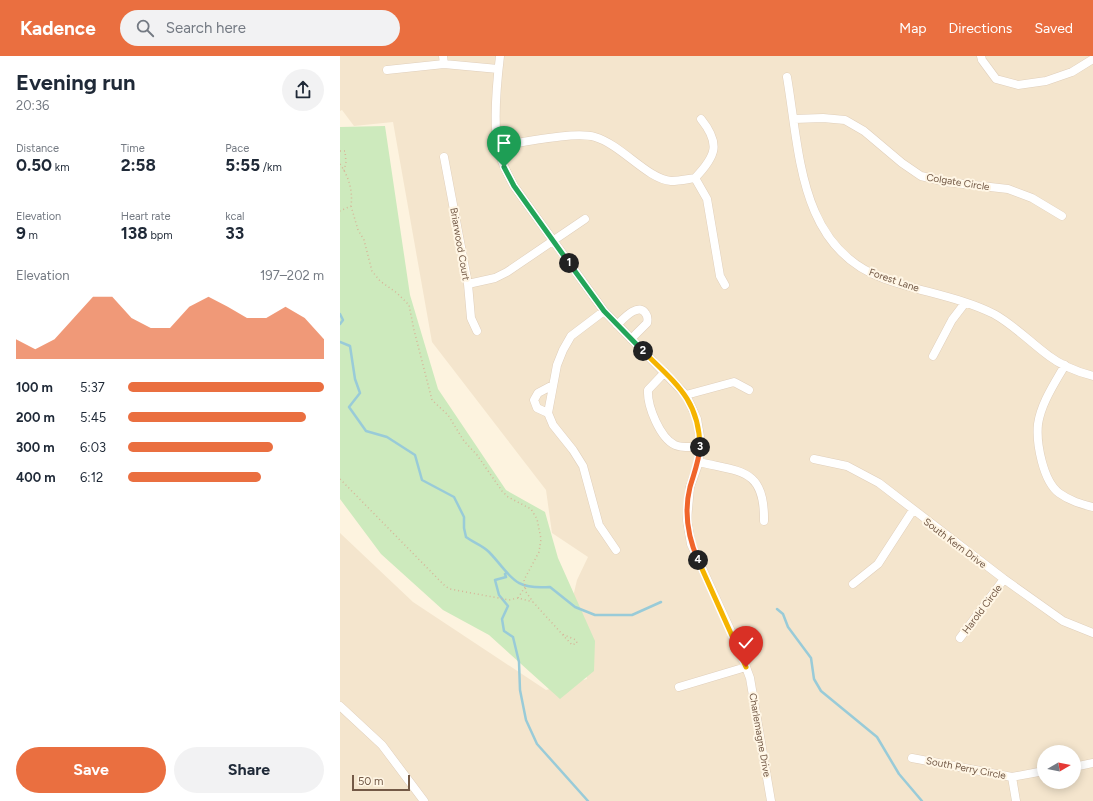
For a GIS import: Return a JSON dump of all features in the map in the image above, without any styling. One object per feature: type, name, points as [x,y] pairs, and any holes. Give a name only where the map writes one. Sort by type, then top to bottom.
[{"type":"street","name":"Charlemagne Drive","points":[[500,56],[498,69],[498,146],[504,167],[514,186],[604,311],[686,395],[697,419],[700,447],[698,462],[689,494],[687,520],[691,544],[750,678],[771,801]]},
{"type":"street","points":[[981,56],[982,60],[996,79],[1018,85],[1046,81],[1072,72],[1093,57]]},
{"type":"street","points":[[387,70],[444,60],[498,69]]},
{"type":"street","name":"Forest Lane","points":[[787,77],[802,172],[812,209],[828,239],[849,261],[878,277],[965,303],[995,315],[1050,357],[1076,372],[1093,376]]},
{"type":"street","name":"Colgate Circle","points":[[794,119],[823,118],[845,120],[864,131],[902,163],[921,176],[946,182],[1008,189],[1032,198],[1062,216]]},
{"type":"street","points":[[498,146],[580,135],[595,137],[618,148],[654,176],[670,181],[695,178],[708,164],[713,152],[712,134],[701,119]]},
{"type":"street","name":"Briarwood Court","points":[[444,156],[468,284],[471,318],[476,331]]},
{"type":"street","points":[[695,178],[707,199],[720,276],[724,285]]},
{"type":"street","points":[[468,284],[495,278],[585,219]]},
{"type":"street","points":[[933,356],[952,320],[965,303]]},
{"type":"street","points":[[617,325],[632,312],[641,310],[645,312],[647,316],[647,323],[631,340]]},
{"type":"street","points":[[604,311],[571,336],[563,350],[557,365],[548,413],[553,425],[573,450],[583,466],[599,525],[616,550]]},
{"type":"street","points":[[1064,365],[1045,402],[1040,417],[1038,424],[1039,451],[1045,472],[1058,492],[1075,502],[1093,507]]},
{"type":"street","points":[[664,372],[648,390],[647,399],[653,414],[664,435],[671,442],[676,445],[700,447]]},
{"type":"street","points":[[686,395],[734,382],[749,390]]},
{"type":"street","points":[[548,413],[537,408],[534,400],[538,393],[553,384]]},
{"type":"street","name":"South Kern Drive","points":[[814,459],[847,466],[879,483],[1004,579],[1063,621],[1093,633]]},
{"type":"street","points":[[698,462],[743,472],[754,479],[760,491],[764,506],[764,521]]},
{"type":"street","points":[[853,584],[878,564],[913,510]]},
{"type":"street","name":"Harold Circle","points":[[960,638],[1004,579]]},
{"type":"street","points":[[678,687],[746,667]]},
{"type":"street","points":[[340,706],[382,745],[424,801]]},
{"type":"street","name":"South Perry Circle","points":[[912,758],[1012,776],[1037,772]]},
{"type":"street","points":[[1081,765],[1093,764]]},
{"type":"street","points":[[1012,776],[1016,801]]},
{"type":"path","points":[[340,151],[345,151],[346,156],[344,171]]},
{"type":"path","points":[[340,164],[344,171],[352,196],[351,206],[358,230],[364,240],[372,271],[380,281],[397,293],[409,305],[432,400],[448,415],[464,442],[477,455],[502,492],[508,497],[531,509],[537,519],[541,539],[539,552],[524,580],[526,592],[533,602],[562,634],[572,645],[577,643],[576,640],[562,634]]},
{"type":"path","points":[[340,211],[351,206]]},
{"type":"path","points":[[340,479],[445,586],[450,589],[509,600],[518,598],[533,602]]},
{"type":"path","points":[[518,598],[525,586]]},
{"type":"shaded area","points":[[340,56],[1093,56],[1093,801],[340,801],[340,533],[413,602],[546,690],[587,679],[575,630],[573,597],[577,580],[588,557],[552,533],[546,490],[432,342],[393,122],[354,126],[342,110],[340,111]]},
{"type":"green space","points":[[385,126],[410,295],[438,389],[506,490],[545,512],[558,558],[595,641],[594,671],[560,699],[489,635],[443,610],[381,554],[340,499],[340,127]]},
{"type":"waterway","points":[[340,314],[343,320],[340,324]]},
{"type":"waterway","points":[[340,342],[350,346],[355,379],[360,393],[349,407],[366,431],[387,437],[415,455],[422,480],[454,497],[464,517],[466,537],[486,550],[514,580],[520,584],[528,586],[550,587],[575,607],[595,615],[632,615],[661,602]]},
{"type":"waterway","points":[[505,574],[506,577],[495,580],[499,595],[508,606],[502,619],[504,631],[513,637],[519,662],[520,690],[526,720],[537,744],[588,801]]},
{"type":"waterway","points":[[777,609],[783,614],[788,627],[811,658],[814,679],[821,691],[877,737],[899,774],[922,801]]},
{"type":"route","points":[[504,167],[514,186],[604,311],[686,395],[697,419],[700,437],[698,462],[690,487],[687,520],[691,544],[746,667]]}]
